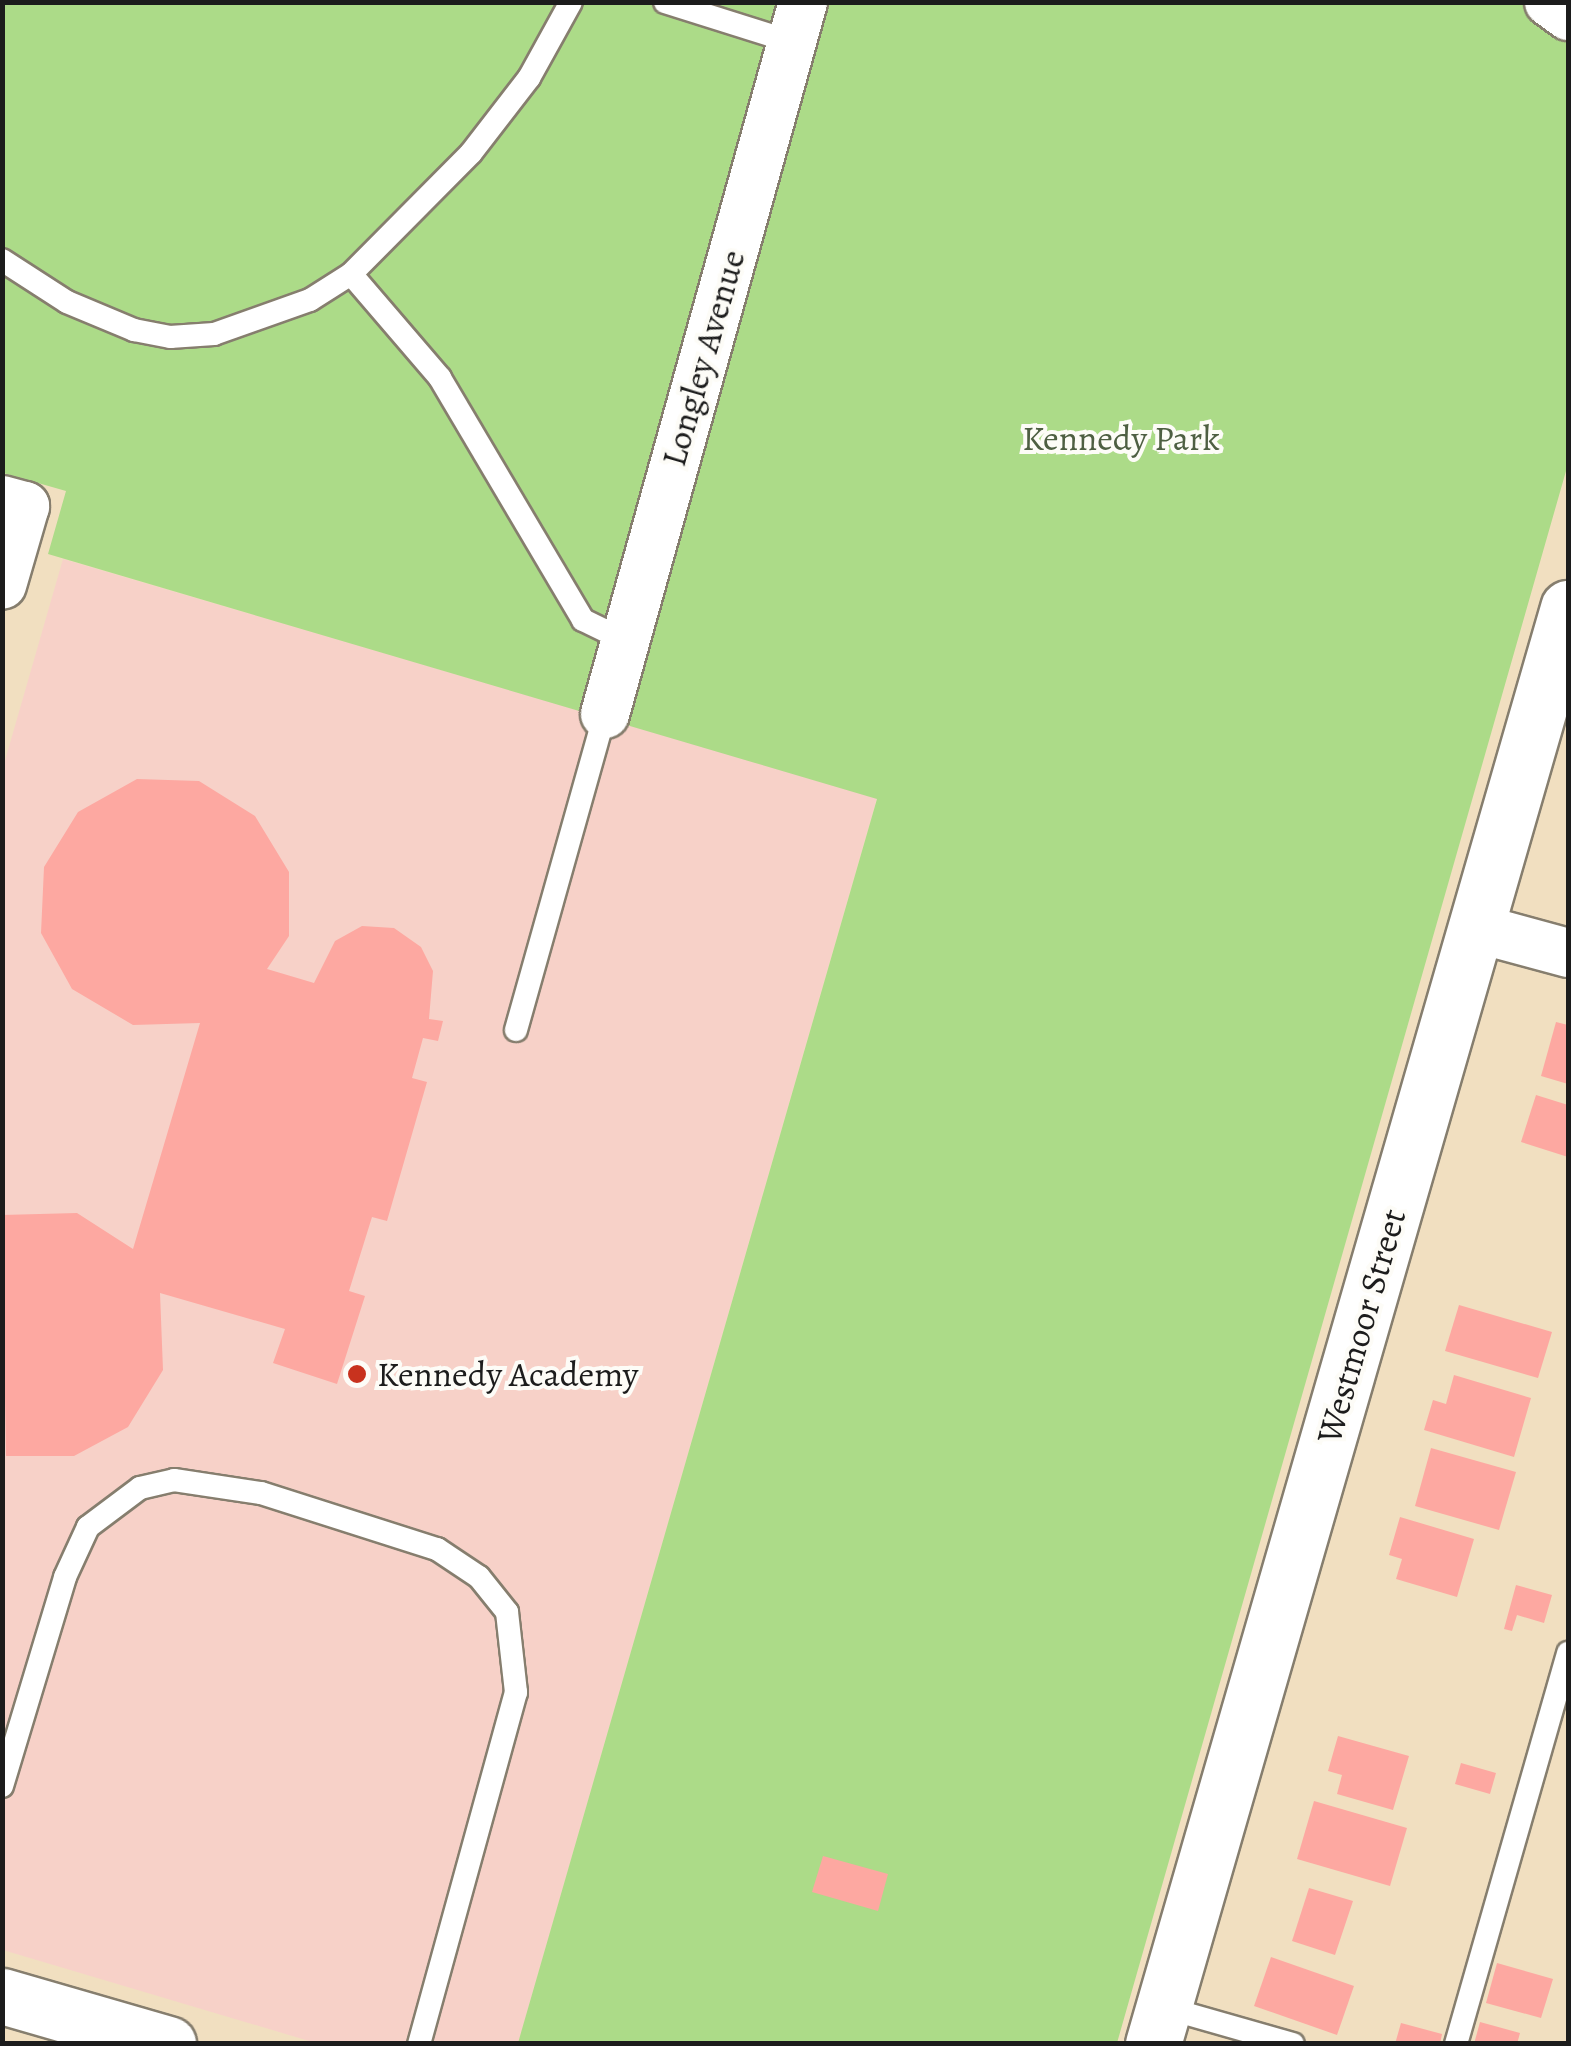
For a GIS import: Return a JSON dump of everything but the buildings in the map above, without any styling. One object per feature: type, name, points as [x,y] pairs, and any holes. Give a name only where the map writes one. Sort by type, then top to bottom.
[{"type":"street","points":[[1549,2],[1568,16]]},
{"type":"street","name":"Longley Avenue","points":[[605,714],[797,22]]},
{"type":"street","points":[[2,584],[14,503]]},
{"type":"street","name":"Westmoor Street","points":[[1158,2025],[1568,608]]},
{"type":"street","points":[[1476,928],[1568,954]]},
{"type":"street","points":[[2,1996],[168,2044]]},
{"type":"lane","points":[[2,260],[67,302],[134,330],[170,336],[214,334],[266,320],[351,274],[490,130],[571,2]]},
{"type":"lane","points":[[665,2],[797,22]]},
{"type":"lane","points":[[351,274],[440,378],[583,620],[624,640]]},
{"type":"lane","points":[[516,1030],[605,714]]},
{"type":"lane","points":[[2,1786],[65,1577],[103,1510],[140,1488],[174,1480],[278,1498],[437,1549],[479,1577],[507,1612],[516,1692],[419,2044]]},
{"type":"lane","points":[[1456,2044],[1568,1653]]},
{"type":"lane","points":[[1158,2025],[1293,2044]]},
{"type":"shaded area","name":"Kennedy Academy","points":[[63,559],[877,798],[518,2043],[316,2043],[3,1950],[2,771]]},
{"type":"green space","name":"Kennedy Park","points":[[2,3],[1568,3],[1568,464],[1117,2043],[518,2043],[877,799],[48,554],[66,491],[3,473]]},
{"type":"place","name":"Kennedy Academy","points":[[357,1374]]}]
